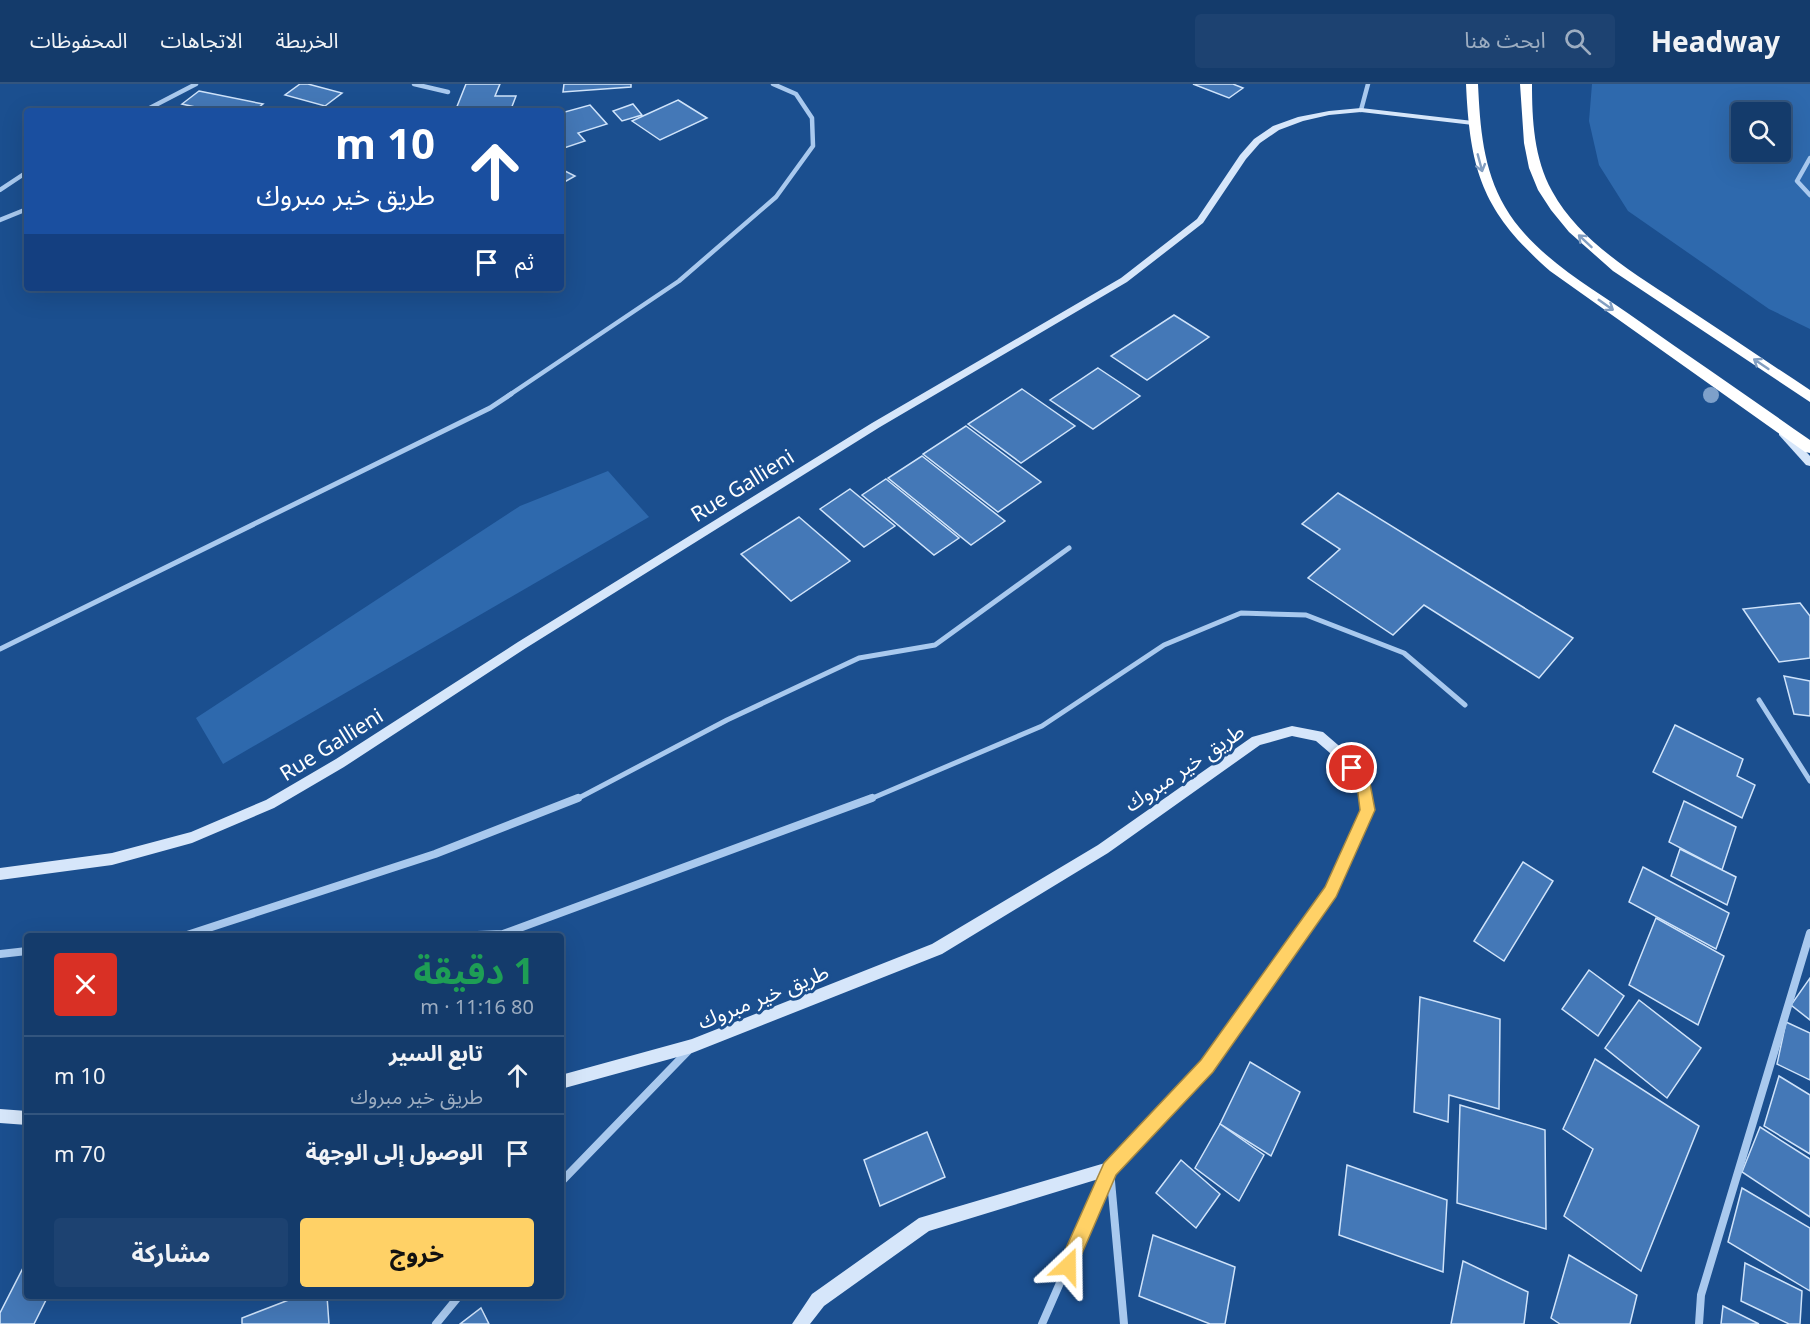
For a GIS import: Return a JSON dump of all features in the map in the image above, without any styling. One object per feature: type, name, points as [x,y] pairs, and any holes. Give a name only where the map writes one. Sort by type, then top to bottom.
[{"type":"highway","points":[[1472,84],[1475,142],[1486,184],[1501,214],[1521,240],[1554,268],[1810,448]]},
{"type":"highway","points":[[1526,84],[1526,113],[1534,167],[1551,204],[1562,218],[1580,237],[1618,268],[1810,397]]},
{"type":"street","points":[[150,108],[196,84]]},
{"type":"street","points":[[414,84],[448,92]]},
{"type":"street","points":[[0,649],[490,408],[679,281],[776,197],[813,146],[812,118],[796,94],[773,84]]},
{"type":"street","points":[[1361,110],[1368,84]]},
{"type":"street","name":"Rue Gallieni","points":[[0,874],[112,859],[192,837],[270,804],[340,763],[522,645],[876,425],[1124,280],[1200,220],[1243,157],[1257,141],[1276,128],[1320,115],[1361,110],[1473,123]]},
{"type":"street","points":[[1810,158],[1797,181],[1810,195]]},
{"type":"street","points":[[0,190],[24,174]]},
{"type":"street","points":[[0,220],[24,210]]},
{"type":"street","points":[[1774,423],[1810,462]]},
{"type":"street","points":[[197,933],[435,854],[567,804],[727,720],[859,658],[935,645],[1069,548]]},
{"type":"street","points":[[506,933],[890,792],[1042,726],[1164,645],[1241,613],[1306,615],[1404,653],[1465,705]]},
{"type":"street","points":[[1759,700],[1810,781]]},
{"type":"street","name":"طريق خير مبروك","points":[[564,1081],[692,1046],[937,949],[1103,849],[1257,741],[1292,731],[1319,735],[1341,754],[1364,782],[1368,810],[1330,892],[1207,1066],[1110,1169]]},
{"type":"street","points":[[1699,1324],[1701,1295],[1810,933]]},
{"type":"street","points":[[0,954],[24,951]]},
{"type":"street","points":[[564,1179],[692,1046]]},
{"type":"street","points":[[0,1116],[24,1118]]},
{"type":"street","points":[[800,1324],[818,1300],[925,1224],[1110,1169]]},
{"type":"street","points":[[1042,1324],[1110,1169]]},
{"type":"street","points":[[1110,1169],[1124,1324]]},
{"type":"street","points":[[436,1324],[457,1299]]},
{"type":"shaded area","points":[[1592,84],[1810,84],[1810,329],[1769,309],[1628,211],[1599,165],[1589,121]]},
{"type":"shaded area","points":[[608,471],[649,517],[223,764],[196,718],[520,506]]},
{"type":"building","points":[[300,84],[342,93],[325,106],[285,95]]},
{"type":"building","points":[[466,84],[500,84],[495,96],[516,96],[511,108],[456,108]]},
{"type":"building","points":[[564,84],[631,84],[631,87],[563,92]]},
{"type":"building","points":[[1193,84],[1233,84],[1243,88],[1229,98]]},
{"type":"building","points":[[199,91],[263,104],[258,108],[200,108],[182,104]]},
{"type":"building","points":[[678,100],[707,118],[660,140],[632,121]]},
{"type":"building","points":[[633,104],[642,115],[622,121],[613,111]]},
{"type":"building","points":[[590,105],[607,124],[578,133],[585,141],[564,148],[564,112]]},
{"type":"building","points":[[564,170],[575,176],[564,182]]},
{"type":"building","points":[[1174,315],[1209,337],[1147,380],[1111,356]]},
{"type":"building","points":[[1098,368],[1140,396],[1093,429],[1050,400]]},
{"type":"building","points":[[1022,389],[1075,426],[1021,463],[968,424]]},
{"type":"building","points":[[966,426],[1041,482],[998,512],[923,454]]},
{"type":"building","points":[[922,456],[1005,521],[971,545],[888,478]]},
{"type":"building","points":[[886,479],[959,538],[934,555],[862,495]]},
{"type":"building","points":[[850,489],[895,526],[864,547],[820,509]]},
{"type":"building","points":[[1338,493],[1573,638],[1539,678],[1424,605],[1393,635],[1308,578],[1340,549],[1302,524]]},
{"type":"building","points":[[799,517],[850,561],[791,601],[741,554]]},
{"type":"building","points":[[1800,603],[1810,616],[1810,658],[1779,662],[1743,609]]},
{"type":"building","points":[[1784,676],[1810,681],[1810,716],[1794,714]]},
{"type":"building","points":[[1675,725],[1743,759],[1737,776],[1755,785],[1742,818],[1653,772]]},
{"type":"building","points":[[1684,801],[1736,827],[1722,870],[1669,842]]},
{"type":"building","points":[[1680,849],[1736,877],[1727,905],[1671,876]]},
{"type":"building","points":[[1523,862],[1553,881],[1504,961],[1474,941]]},
{"type":"building","points":[[1643,867],[1729,913],[1716,949],[1629,902]]},
{"type":"building","points":[[1656,918],[1724,956],[1698,1025],[1629,985]]},
{"type":"building","points":[[1589,970],[1624,996],[1598,1036],[1562,1009]]},
{"type":"building","points":[[1810,978],[1810,1020],[1791,1005]]},
{"type":"building","points":[[1420,997],[1500,1019],[1499,1109],[1449,1095],[1448,1122],[1414,1112]]},
{"type":"building","points":[[1639,1000],[1701,1048],[1667,1098],[1605,1048]]},
{"type":"building","points":[[1786,1022],[1810,1033],[1810,1080],[1777,1064]]},
{"type":"building","points":[[1595,1059],[1699,1126],[1641,1271],[1564,1216],[1593,1149],[1563,1129]]},
{"type":"building","points":[[1250,1062],[1300,1092],[1271,1156],[1220,1124]]},
{"type":"building","points":[[1779,1076],[1810,1095],[1810,1154],[1764,1126]]},
{"type":"building","points":[[1460,1105],[1545,1130],[1546,1229],[1457,1203]]},
{"type":"building","points":[[1220,1124],[1264,1155],[1239,1201],[1195,1168]]},
{"type":"building","points":[[1760,1127],[1810,1159],[1810,1217],[1742,1172]]},
{"type":"building","points":[[927,1132],[945,1177],[880,1206],[864,1160]]},
{"type":"building","points":[[1181,1160],[1220,1194],[1196,1228],[1156,1193]]},
{"type":"building","points":[[1347,1165],[1447,1200],[1443,1272],[1339,1235]]},
{"type":"building","points":[[1742,1188],[1810,1228],[1810,1291],[1728,1242]]},
{"type":"building","points":[[1153,1235],[1235,1267],[1225,1324],[1210,1324],[1139,1296]]},
{"type":"building","points":[[1569,1255],[1637,1295],[1630,1324],[1560,1324],[1551,1318]]},
{"type":"building","points":[[1463,1261],[1528,1292],[1524,1324],[1451,1324]]},
{"type":"building","points":[[1745,1263],[1802,1291],[1800,1324],[1789,1324],[1741,1301]]},
{"type":"building","points":[[24,1266],[24,1299],[46,1299],[34,1324],[0,1324],[0,1313]]},
{"type":"building","points":[[291,1299],[327,1299],[329,1324],[242,1324],[242,1318]]},
{"type":"building","points":[[1723,1306],[1759,1324],[1721,1324]]},
{"type":"building","points":[[481,1308],[489,1324],[460,1324]]},
{"type":"route","points":[[1068,1266],[1110,1169],[1207,1066],[1330,892],[1368,810],[1364,782],[1352,768]]}]
